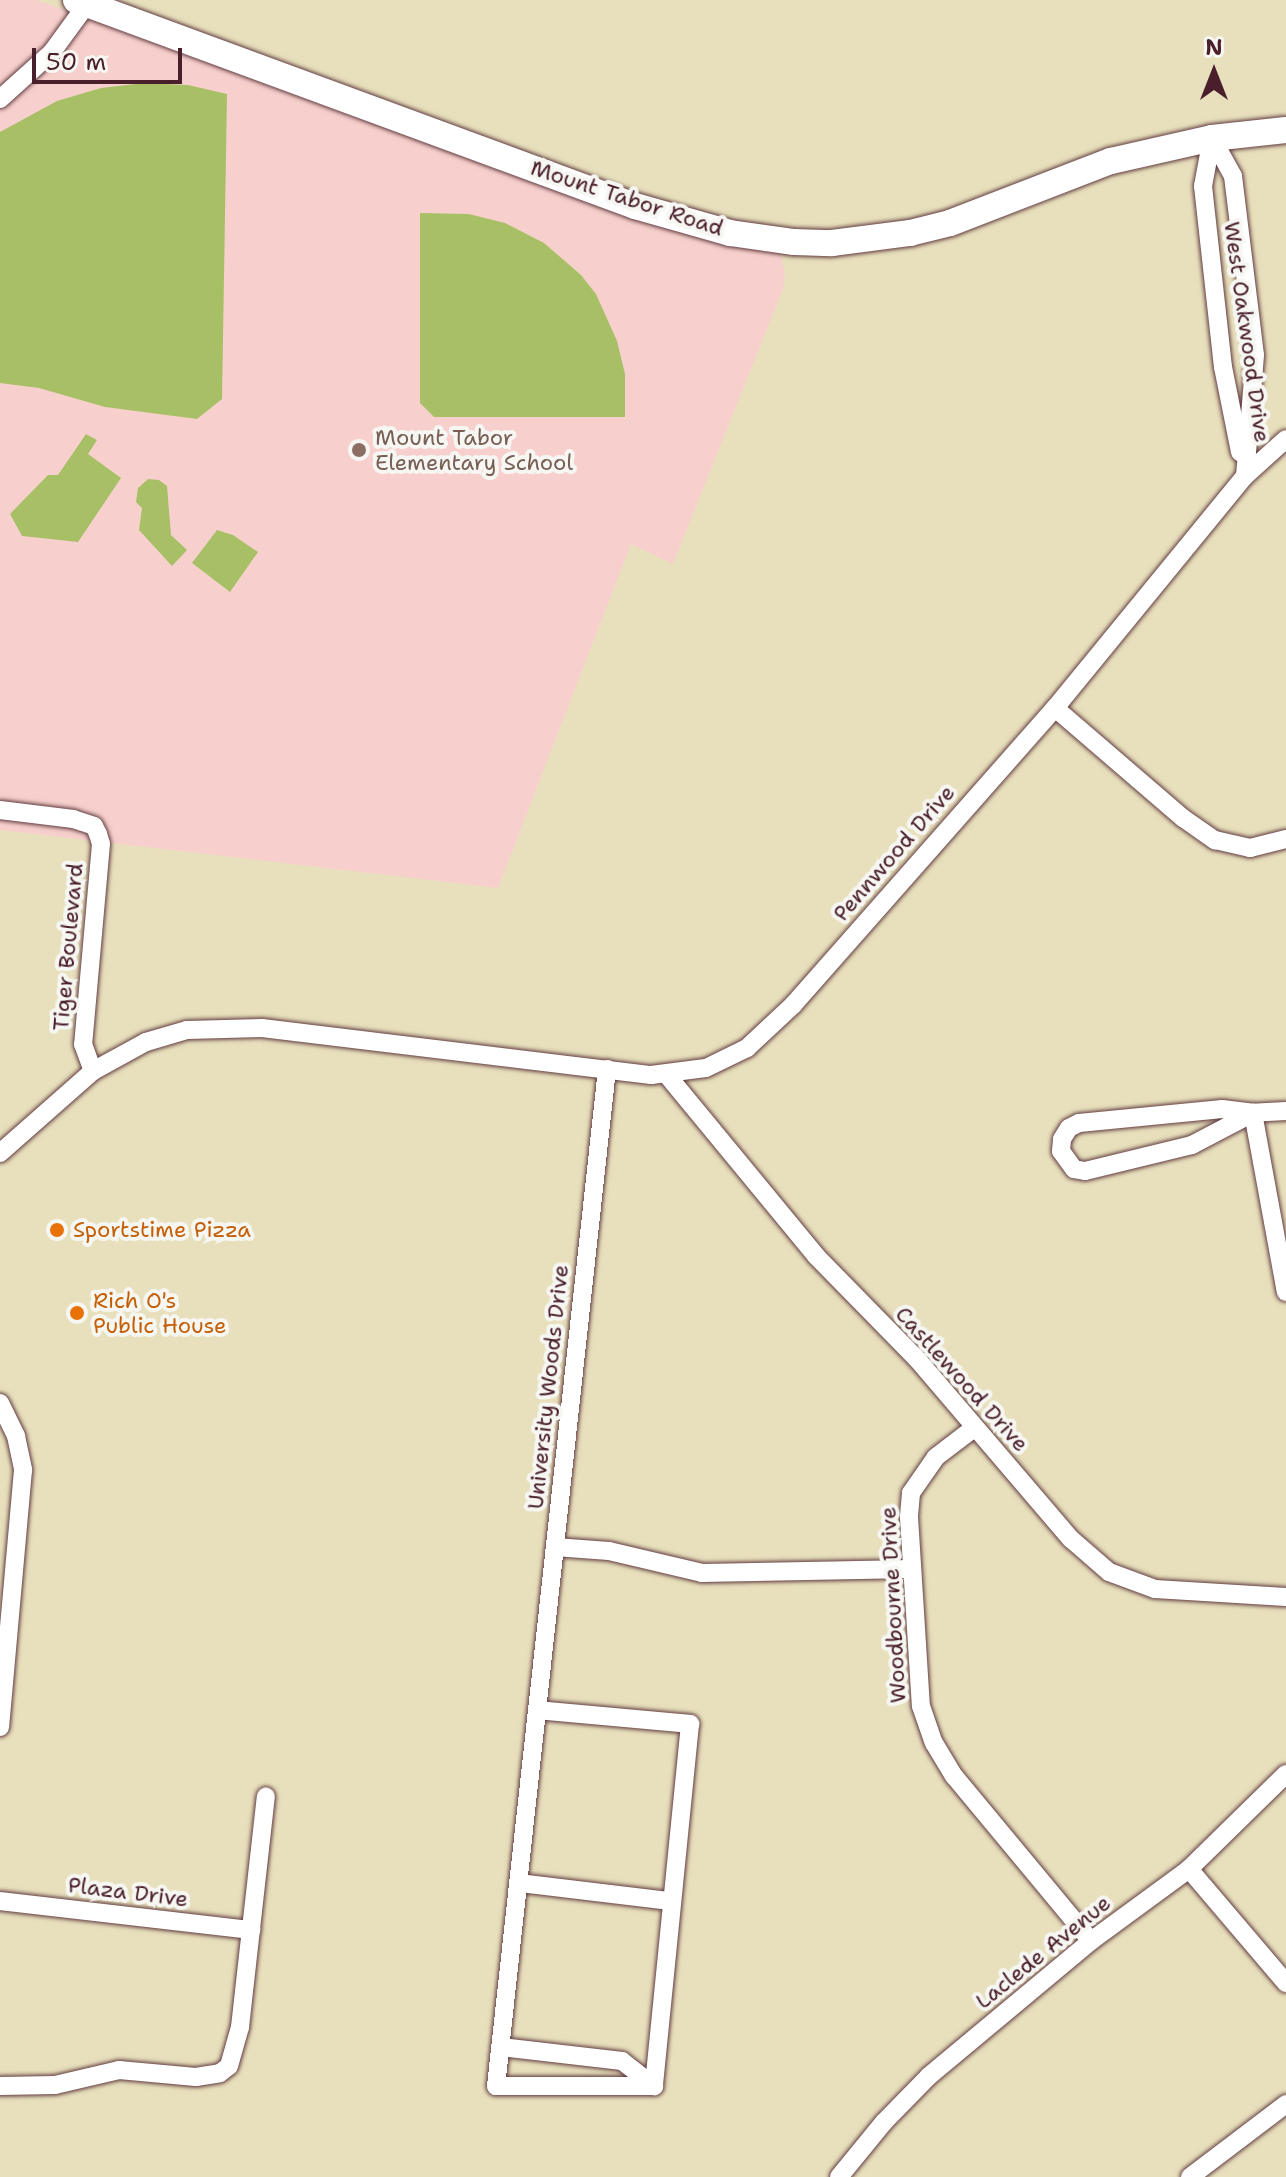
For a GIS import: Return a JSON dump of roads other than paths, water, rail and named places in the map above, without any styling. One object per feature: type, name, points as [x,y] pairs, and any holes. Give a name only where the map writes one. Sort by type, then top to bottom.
[{"type":"street","points":[[0,99],[52,52],[82,2]]},
{"type":"street","name":"Mount Tabor Road","points":[[82,2],[635,206],[701,227],[760,238],[832,243],[910,233],[950,223],[1111,161],[1212,138],[1286,130]]},
{"type":"street","name":"West Oakwood Drive","points":[[1212,138],[1203,186],[1223,367],[1245,476]]},
{"type":"street","name":"West Oakwood Drive","points":[[1212,138],[1233,176],[1255,355],[1245,476]]},
{"type":"street","name":"Pennwood Drive","points":[[93,1071],[146,1042],[187,1030],[262,1028],[667,1075],[706,1068],[747,1048],[778,1021],[1055,708],[1245,476],[1286,439]]},
{"type":"street","points":[[1055,708],[1183,818],[1215,840],[1250,848],[1286,839]]},
{"type":"street","name":"Tiger Boulevard","points":[[0,810],[73,819],[94,826],[98,834],[101,844],[83,1044],[93,1071]]},
{"type":"street","name":"University Woods Drive","points":[[607,1069],[496,2086],[654,2086]]},
{"type":"street","points":[[0,1153],[93,1071]]},
{"type":"street","name":"Castlewood Drive","points":[[667,1075],[816,1256],[917,1359],[1071,1539],[1109,1572],[1155,1589],[1286,1597]]},
{"type":"street","points":[[1253,1113],[1192,1145],[1085,1171],[1074,1169],[1061,1151],[1062,1139],[1079,1123],[1222,1109],[1253,1113],[1286,1111]]},
{"type":"street","points":[[1253,1113],[1286,1292]]},
{"type":"street","points":[[0,1403],[16,1436],[23,1470],[0,1727]]},
{"type":"street","name":"Woodbourne Drive","points":[[974,1428],[936,1457],[911,1493],[917,1688],[934,1743],[954,1776],[1091,1941]]},
{"type":"street","points":[[555,1547],[609,1551],[702,1573],[911,1569]]},
{"type":"street","points":[[537,1710],[690,1724],[654,2086]]},
{"type":"street","name":"Laclede Avenue","points":[[839,2177],[884,2122],[929,2076],[1091,1941],[1189,1869],[1286,1774]]},
{"type":"street","points":[[0,2086],[55,2085],[119,2070],[196,2077],[220,2073],[235,2055],[266,1796]]},
{"type":"street","points":[[1189,1869],[1286,1983]]},
{"type":"street","points":[[519,1883],[670,1901]]},
{"type":"street","name":"Plaza Drive","points":[[0,1901],[251,1930]]},
{"type":"street","points":[[501,2047],[622,2061],[654,2086]]},
{"type":"street","points":[[1190,2177],[1286,2104]]},
{"type":"place","name":"Mount Tabor Elementary School","points":[[359,450]]},
{"type":"place","name":"Sportstime Pizza","points":[[57,1230]]},
{"type":"place","name":"Rich O's Public House","points":[[77,1313]]}]
